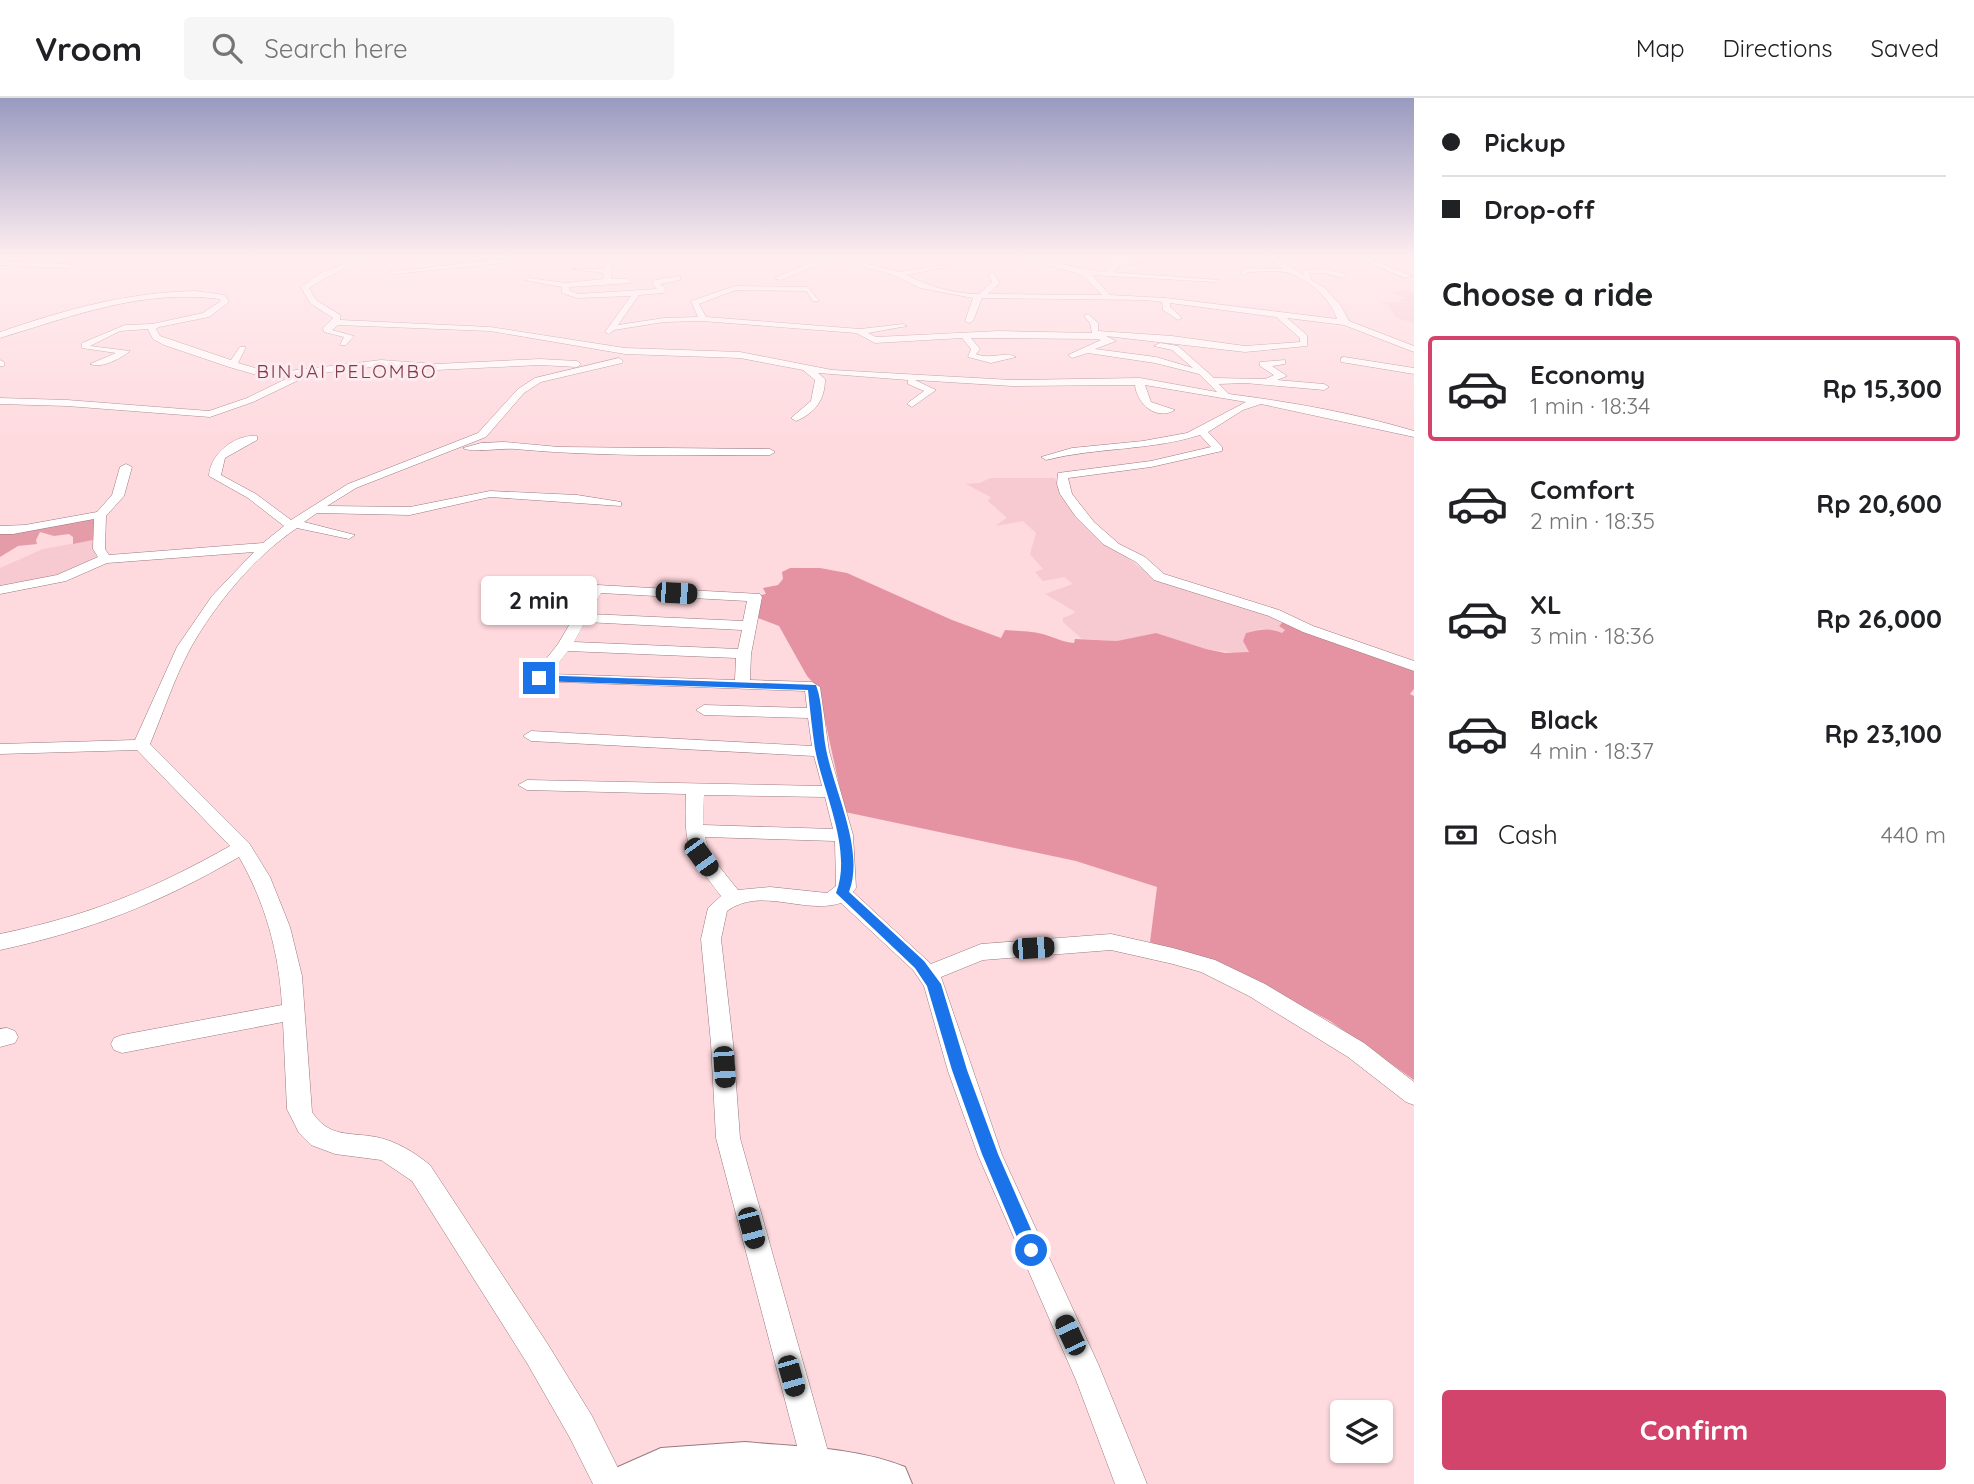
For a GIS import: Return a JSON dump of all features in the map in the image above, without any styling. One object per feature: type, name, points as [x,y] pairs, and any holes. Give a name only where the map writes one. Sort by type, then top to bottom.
[{"type":"main road","points":[[635,1484],[661,1471],[745,1465],[818,1472],[888,1484]]},
{"type":"street","points":[[0,335],[43,321]]},
{"type":"street","points":[[94,364],[126,351],[86,348],[85,345],[99,336],[129,326],[153,327],[181,321]]},
{"type":"street","points":[[594,346],[619,321]]},
{"type":"street","points":[[614,328],[660,321]]},
{"type":"street","points":[[724,321],[859,331],[903,326]]},
{"type":"street","points":[[1092,321],[1097,335]]},
{"type":"street","points":[[859,331],[875,340],[1009,333],[1172,339],[1245,349],[1304,344],[1304,337],[1285,321]]},
{"type":"street","points":[[1327,321],[1346,323],[1414,349]]},
{"type":"street","points":[[343,343],[350,336],[333,334],[326,330],[336,323],[490,329],[646,353],[740,355],[807,369],[894,377],[1012,383],[1140,381],[1278,403],[1391,427],[1414,435]]},
{"type":"street","points":[[153,327],[155,335],[163,341],[271,376],[381,363],[436,367],[521,362],[579,365],[619,361]]},
{"type":"street","points":[[323,341],[333,334]]},
{"type":"street","points":[[1097,335],[1112,341],[1175,348],[1228,397]]},
{"type":"street","points":[[965,336],[976,349],[972,356],[989,361],[1012,357]]},
{"type":"street","points":[[1087,350],[1091,345],[1112,341]]},
{"type":"street","points":[[232,365],[243,349]]},
{"type":"street","points":[[1072,355],[1087,350],[1161,361],[1211,379],[1324,387]]},
{"type":"street","points":[[141,745],[185,646],[232,584],[266,547],[315,509],[352,486],[444,452],[488,430],[530,383],[646,353]]},
{"type":"street","points":[[1344,360],[1414,371]]},
{"type":"street","points":[[1245,380],[1280,377],[1280,374],[1263,365],[1282,362]]},
{"type":"street","points":[[796,418],[816,404],[821,397],[820,379],[807,369]]},
{"type":"street","points":[[0,401],[67,403],[210,414],[314,372]]},
{"type":"street","points":[[894,377],[931,389],[912,404]]},
{"type":"street","points":[[1140,381],[1144,402],[1156,409],[1170,410]]},
{"type":"street","points":[[1403,381],[1414,382]]},
{"type":"street","points":[[1207,404],[1228,397]]},
{"type":"street","points":[[1046,457],[1063,451],[1127,446],[1189,435],[1202,431],[1243,405],[1278,403]]},
{"type":"street","points":[[1202,431],[1218,449]]},
{"type":"street","points":[[1189,435],[1218,449]]},
{"type":"street","points":[[253,438],[225,452],[216,464],[215,476],[253,496],[294,526],[349,535]]},
{"type":"street","points":[[444,452],[499,443],[545,450],[634,453],[770,452]]},
{"type":"street","points":[[1218,449],[1151,464],[1069,473],[1061,478],[1075,511],[1113,545],[1145,563],[1152,573],[1159,577],[1274,613],[1414,666]]},
{"type":"street","points":[[105,559],[99,550],[100,515],[118,496],[126,467]]},
{"type":"street","points":[[315,509],[411,512],[490,494],[571,497],[617,504]]},
{"type":"street","points":[[0,530],[22,530],[75,516],[100,515]]},
{"type":"street","points":[[0,590],[61,579],[105,559],[266,547]]},
{"type":"street","points":[[742,685],[744,654],[755,597],[597,589],[564,646],[539,678],[742,685],[812,687],[821,751],[844,835],[847,881],[842,893],[828,900],[762,895],[733,897],[718,908],[711,939],[722,1043],[728,1138],[818,1472]]},
{"type":"street","points":[[582,618],[750,625]]},
{"type":"street","points":[[564,646],[744,654]]},
{"type":"street","points":[[704,710],[816,713]]},
{"type":"street","points":[[531,736],[821,751]]},
{"type":"street","points":[[0,750],[141,745],[242,847],[260,877],[280,927],[291,976],[299,1109],[304,1123],[312,1133],[352,1147],[377,1148],[403,1158],[421,1173],[537,1353],[581,1427],[610,1484]]},
{"type":"street","points":[[527,785],[832,792]]},
{"type":"street","points":[[695,788],[694,831],[701,857],[733,897]]},
{"type":"street","points":[[694,831],[844,835]]},
{"type":"street","points":[[0,942],[62,928],[123,908],[160,892],[242,847]]},
{"type":"street","points":[[842,893],[920,964],[934,984],[960,1070],[990,1154],[1089,1376],[1131,1484]]},
{"type":"street","points":[[927,974],[981,952],[1111,942],[1173,956],[1208,966],[1257,990],[1356,1050],[1414,1095]]},
{"type":"street","points":[[122,1044],[293,1011]]},
{"type":"shaded area","points":[[990,478],[1055,478],[1068,505],[1105,542],[1141,568],[1164,579],[1252,608],[1283,622],[1279,626],[1285,630],[1282,633],[1260,629],[1246,633],[1243,641],[1250,652],[1243,654],[1206,649],[1156,633],[1118,641],[1082,639],[1063,622],[1063,618],[1075,613],[1074,611],[1045,594],[1073,584],[1064,577],[1043,581],[1035,572],[1043,569],[1030,554],[1036,533],[1023,521],[995,526],[1007,518],[988,501],[991,497],[966,484],[980,483]]},
{"type":"shaded area","points":[[89,517],[96,522],[93,540],[73,544],[73,537],[69,534],[54,536],[40,532],[37,544],[18,546],[0,557],[0,531]]},
{"type":"shaded area","points":[[93,540],[97,561],[73,572],[0,588],[0,568],[43,549]]},
{"type":"shaded area","points":[[790,568],[820,568],[847,573],[952,620],[1001,638],[1005,630],[1036,633],[1074,643],[1075,639],[1117,641],[1156,633],[1225,653],[1249,652],[1243,641],[1246,633],[1268,630],[1282,633],[1285,630],[1279,626],[1283,622],[1414,669],[1414,689],[1410,694],[1414,696],[1414,1080],[1330,1021],[1244,975],[1150,942],[1157,887],[1076,861],[845,812],[818,688],[807,676],[779,626],[758,618],[761,595],[766,594],[763,588],[778,585],[783,579],[782,572]]},
{"type":"district","name":"BINJAI PELOMBO","points":[[347,371]]},
{"type":"route","points":[[539,678],[812,687],[821,751],[844,835],[847,881],[842,893],[920,964],[934,984],[960,1070],[990,1154],[1031,1250]]}]
